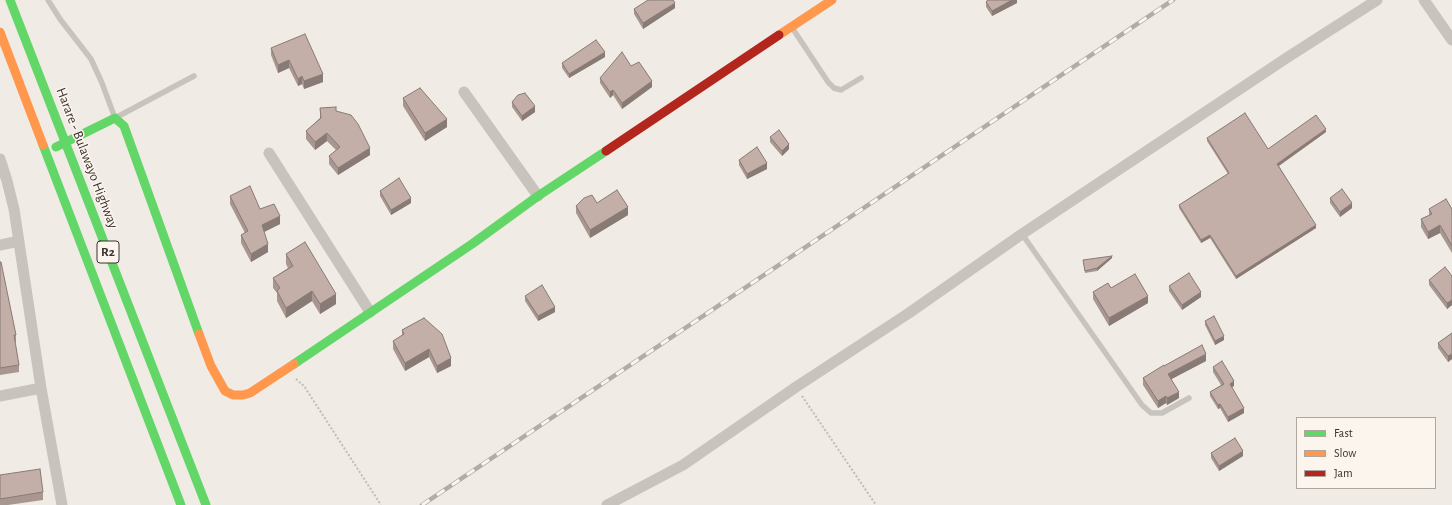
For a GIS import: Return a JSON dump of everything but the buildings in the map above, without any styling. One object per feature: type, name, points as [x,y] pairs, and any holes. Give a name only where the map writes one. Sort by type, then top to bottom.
[{"type":"main road","name":"Harare - Bulawayo Highway","points":[[10,0],[206,505]]},
{"type":"main road","points":[[47,154],[66,141],[115,118],[124,126],[211,366],[222,387],[229,394],[243,395],[250,393],[286,370],[472,244],[538,196],[832,0]]},
{"type":"main road","name":"R2","points":[[0,32],[181,505]]},
{"type":"street","points":[[607,505],[683,465],[1022,234],[1288,57],[1377,0]]},
{"type":"street","points":[[1424,0],[1452,40]]},
{"type":"street","points":[[0,64],[7,50]]},
{"type":"street","points":[[464,92],[538,196]]},
{"type":"street","points":[[269,153],[370,312]]},
{"type":"street","points":[[0,159],[8,181],[14,209],[41,388],[62,505]]},
{"type":"street","points":[[0,245],[19,241]]},
{"type":"street","points":[[0,396],[41,388]]},
{"type":"lane","points":[[48,0],[60,19],[91,59],[115,118],[194,76]]},
{"type":"lane","points":[[792,27],[828,82],[834,88],[841,90],[861,78]]},
{"type":"lane","points":[[1022,234],[1142,404],[1152,413],[1162,413],[1189,398]]},
{"type":"path","points":[[286,370],[304,386],[381,505]]},
{"type":"path","points":[[796,387],[876,505]]},
{"type":"railway","points":[[422,505],[1173,0]]},
{"type":"traffic: fast","points":[[10,0],[206,505]]},
{"type":"traffic: fast","points":[[56,147],[115,118],[124,126],[199,334]]},
{"type":"traffic: fast","points":[[43,145],[181,505]]},
{"type":"traffic: fast","points":[[294,364],[472,244],[538,196],[606,151]]},
{"type":"traffic: slow","points":[[779,35],[832,0]]},
{"type":"traffic: slow","points":[[0,32],[43,145]]},
{"type":"traffic: slow","points":[[199,334],[211,366],[225,391],[233,395],[250,393],[294,364]]},
{"type":"traffic: jam","points":[[606,151],[779,35]]}]
